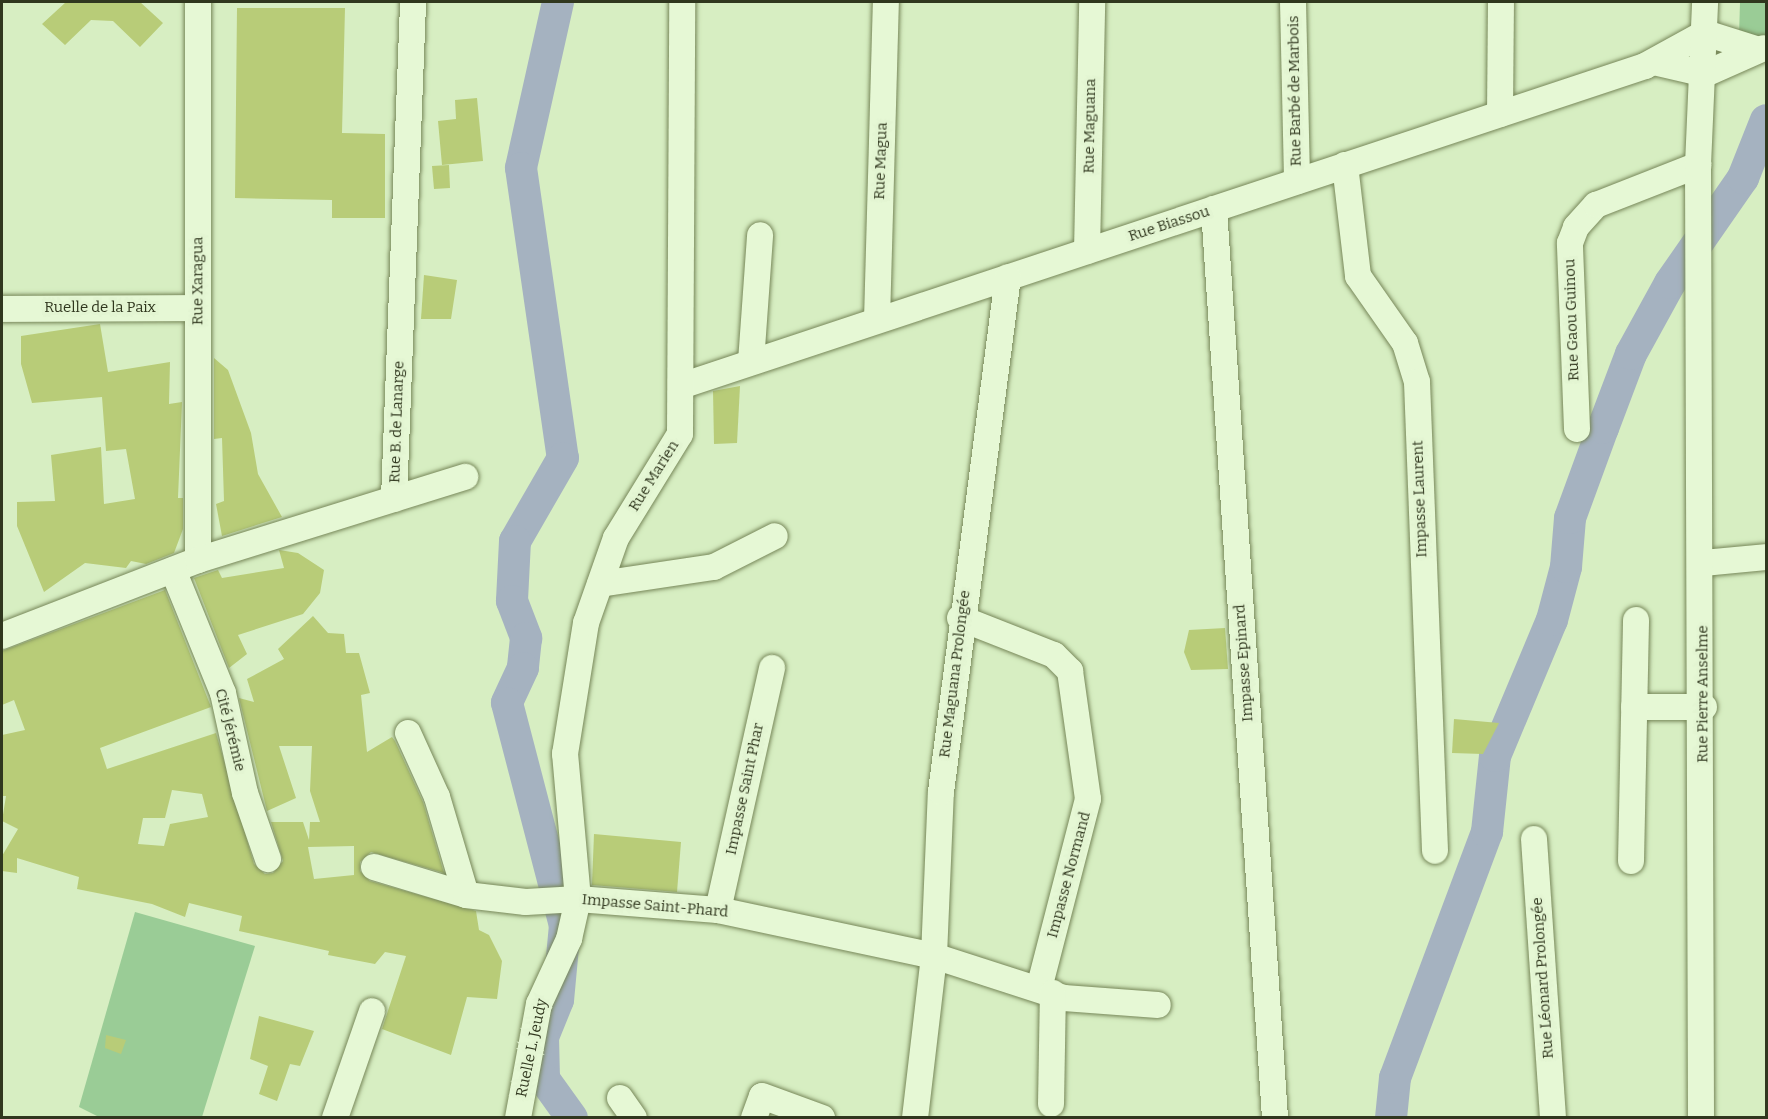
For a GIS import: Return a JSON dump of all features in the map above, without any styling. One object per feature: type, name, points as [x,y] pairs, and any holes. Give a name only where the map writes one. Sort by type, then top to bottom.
[{"type":"street","name":"Rue Xaragua","points":[[198,2],[198,560]]},
{"type":"street","name":"Rue B. de Lanarge","points":[[2,636],[198,560],[394,499],[413,2]]},
{"type":"street","name":"Rue Marien","points":[[569,939],[578,899],[565,754],[586,622],[616,538],[680,434],[684,385],[682,2]]},
{"type":"street","name":"Rue Magua","points":[[877,320],[886,2]]},
{"type":"street","name":"Rue Maguana","points":[[1087,251],[1092,2]]},
{"type":"street","name":"Rue Barbé de Marbois","points":[[1293,2],[1297,181]]},
{"type":"street","points":[[1500,114],[1501,2]]},
{"type":"street","points":[[1698,165],[1705,74],[1705,2]]},
{"type":"street","points":[[1705,33],[1761,48]]},
{"type":"street","name":"Rue Biassou","points":[[684,385],[1654,62],[1705,33]]},
{"type":"street","points":[[1654,62],[1705,74],[1761,48]]},
{"type":"street","name":"Impasse Laurent","points":[[1345,165],[1358,276],[1405,343],[1417,382],[1435,851]]},
{"type":"street","name":"Rue Pierre Anselme","points":[[1698,165],[1704,707],[1701,1118]]},
{"type":"street","name":"Rue Gaou Guinou","points":[[1577,429],[1570,243],[1576,227],[1596,205],[1698,165]]},
{"type":"street","name":"Impasse Epinard","points":[[1214,209],[1275,1118]]},
{"type":"street","points":[[751,362],[760,235]]},
{"type":"street","name":"Rue Maguana Prolongée","points":[[915,1118],[934,956],[941,792],[960,618],[1008,277]]},
{"type":"street","name":"Ruelle de la Paix","points":[[2,309],[198,308]]},
{"type":"street","points":[[394,499],[465,477]]},
{"type":"street","points":[[600,584],[714,567],[775,536]]},
{"type":"street","points":[[1703,562],[1767,557]]},
{"type":"street","name":"Cité Jérémie","points":[[173,570],[223,693],[245,793],[268,859]]},
{"type":"street","name":"Impasse Normand","points":[[960,618],[1054,655],[1070,671],[1088,799],[1046,991],[1051,1104]]},
{"type":"street","points":[[1631,861],[1636,620]]},
{"type":"street","name":"Impasse Saint Phar","points":[[718,910],[772,668]]},
{"type":"street","points":[[1634,707],[1704,707]]},
{"type":"street","points":[[408,733],[437,797],[466,895]]},
{"type":"street","name":"Rue Léonard Prolongée","points":[[1534,839],[1552,1118]]},
{"type":"street","name":"Impasse Saint-Phard","points":[[374,867],[466,895],[526,902],[578,899],[718,910],[934,956],[1046,991],[1158,1005]]},
{"type":"street","name":"Ruelle L. Jeudy","points":[[518,1118],[539,1004],[569,939]]},
{"type":"street","points":[[334,1118],[372,1011]]},
{"type":"street","points":[[754,1118],[762,1096],[822,1118]]},
{"type":"green space","points":[[1740,2],[1766,2],[1766,39],[1739,37]]},
{"type":"green space","points":[[135,912],[255,946],[202,1117],[99,1117],[79,1107]]},
{"type":"building","points":[[66,2],[140,2],[163,23],[140,47],[113,21],[91,20],[65,45],[42,24]]},
{"type":"building","points":[[237,8],[345,8],[342,133],[385,134],[385,218],[332,218],[332,200],[235,198]]},
{"type":"building","points":[[477,98],[483,161],[442,165],[438,121],[456,119],[455,100]]},
{"type":"building","points":[[449,165],[450,188],[434,189],[432,166]]},
{"type":"building","points":[[424,275],[457,280],[451,319],[421,319]]},
{"type":"building","points":[[100,324],[108,372],[170,362],[169,404],[182,402],[178,498],[183,498],[183,529],[174,553],[146,564],[131,561],[126,568],[85,563],[44,592],[17,526],[17,502],[55,501],[51,455],[101,447],[104,504],[135,499],[126,449],[106,451],[102,397],[32,403],[21,364],[21,336]]},
{"type":"building","points":[[214,358],[228,370],[251,433],[258,474],[282,517],[222,536],[216,504],[224,501],[222,438],[214,439]]},
{"type":"building","points":[[740,386],[737,443],[714,444],[713,391]]},
{"type":"building","points":[[279,550],[298,553],[324,570],[320,593],[303,614],[238,635],[247,654],[229,668],[194,578],[218,570],[222,578],[284,568]]},
{"type":"building","points":[[165,590],[211,707],[100,748],[107,769],[216,733],[254,864],[265,874],[273,873],[283,861],[271,822],[303,822],[309,840],[310,822],[320,822],[310,791],[312,746],[279,746],[296,798],[267,811],[239,698],[254,702],[247,679],[284,659],[278,649],[313,616],[328,633],[344,634],[346,653],[359,653],[370,693],[361,695],[367,752],[392,737],[395,741],[423,802],[444,873],[371,852],[360,862],[360,871],[370,881],[476,911],[479,930],[489,935],[502,961],[497,999],[467,997],[451,1055],[382,1029],[406,956],[385,952],[375,964],[328,955],[329,951],[239,931],[242,916],[189,903],[185,917],[152,904],[77,889],[79,877],[17,858],[17,873],[2,871],[2,856],[18,829],[2,821],[6,796],[2,796],[2,735],[25,730],[14,700],[2,705],[2,651]],"holes":[[[172,790],[202,794],[208,817],[170,824],[164,846],[138,844],[143,818],[165,818]],[[354,846],[354,875],[314,879],[308,847]]]},
{"type":"building","points":[[1225,628],[1228,669],[1191,670],[1184,652],[1189,630]]},
{"type":"building","points":[[1454,719],[1499,723],[1483,754],[1452,753]]},
{"type":"building","points":[[594,834],[681,842],[677,892],[592,885]]},
{"type":"building","points":[[259,1016],[314,1031],[300,1066],[290,1064],[277,1101],[259,1094],[268,1066],[250,1059]]},
{"type":"building","points":[[106,1035],[126,1040],[121,1054],[105,1048]]},
{"type":"waterway","points":[[558,2],[521,168],[563,458],[515,541],[512,601],[526,638],[523,668],[507,703],[565,925],[558,1000],[543,1037],[544,1079],[572,1118]]},
{"type":"waterway","points":[[1391,1118],[1395,1078],[1487,832],[1495,756],[1552,620],[1566,567],[1570,518],[1603,428],[1631,354],[1670,283],[1743,178],[1766,120]]}]
